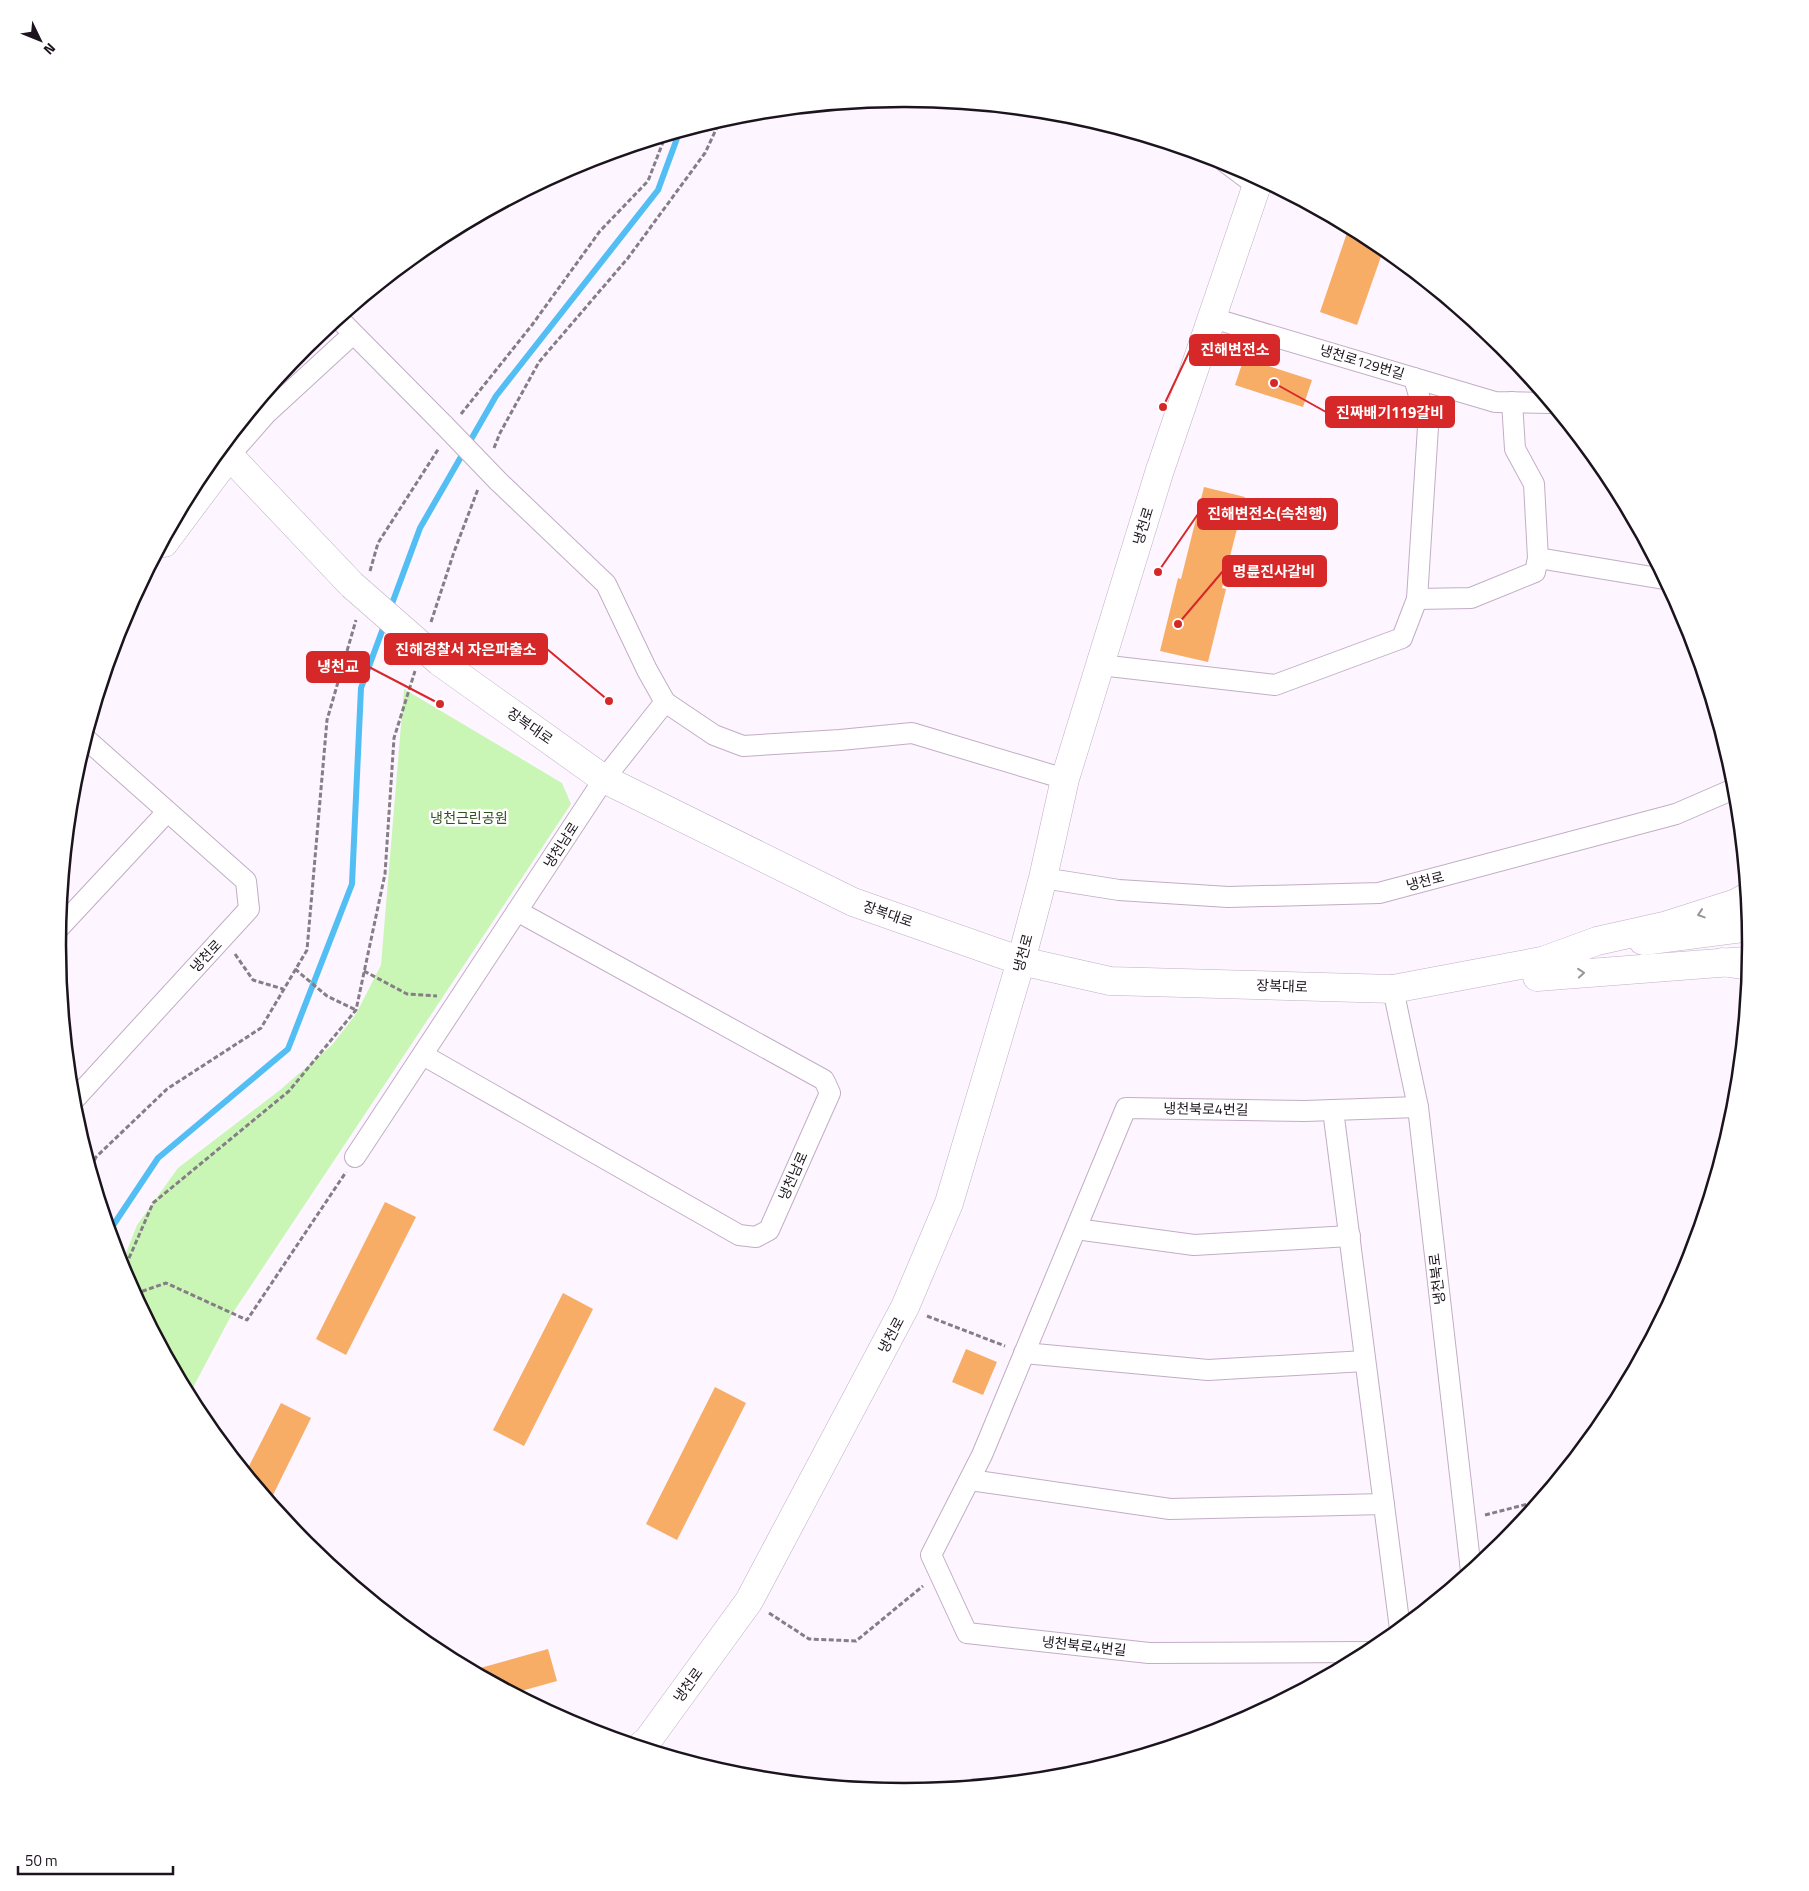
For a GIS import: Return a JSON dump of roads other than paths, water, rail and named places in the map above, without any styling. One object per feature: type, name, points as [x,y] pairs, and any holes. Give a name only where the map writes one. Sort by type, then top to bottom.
[{"type":"main road","name":"냉천로","points":[[645,1742],[749,1601],[905,1307],[949,1203],[1021,962],[1043,878],[1065,779],[1159,473],[1257,186]]},
{"type":"main road","name":"장복대로","points":[[227,453],[440,662],[604,779],[853,902],[1021,962],[1110,981],[1393,989]]},
{"type":"main road","points":[[1545,960],[1597,941],[1664,926],[1741,900]]},
{"type":"main road","points":[[1393,989],[1660,938],[1742,929]]},
{"type":"main road","points":[[1393,989],[1742,961]]},
{"type":"main road","points":[[1722,962],[1742,965]]},
{"type":"street","name":"냉천로129번길","points":[[1212,318],[1495,402],[1543,403]]},
{"type":"street","points":[[343,324],[452,420],[498,481],[606,584],[647,670],[665,702],[714,735],[743,746],[912,733],[1065,779]]},
{"type":"street","points":[[230,448],[353,334]]},
{"type":"street","points":[[1100,665],[1274,685],[1402,638],[1416,599],[1428,427],[1414,378]]},
{"type":"street","points":[[1512,402],[1516,449],[1534,484],[1537,565]]},
{"type":"street","points":[[1416,599],[1471,598],[1537,565],[1658,578]]},
{"type":"street","name":"냉천남로","points":[[356,1157],[604,779],[665,702]]},
{"type":"street","name":"냉천로","points":[[79,1093],[249,909],[246,881],[91,745]]},
{"type":"street","name":"냉천로","points":[[1043,878],[1119,890],[1228,897],[1379,893],[1676,814],[1729,791]]},
{"type":"street","points":[[67,919],[167,812]]},
{"type":"street","name":"냉천남로","points":[[423,1055],[739,1234],[756,1237],[769,1230],[830,1093],[824,1080],[517,911]]},
{"type":"street","name":"냉천북로","points":[[1393,989],[1418,1106],[1470,1564]]},
{"type":"street","name":"냉천북로4번길","points":[[1354,1652],[1149,1654],[967,1633],[931,1555],[982,1455],[1126,1108],[1333,1110],[1418,1106]]},
{"type":"street","points":[[1333,1110],[1399,1622]]},
{"type":"street","points":[[1076,1229],[1194,1245],[1350,1236]]},
{"type":"street","points":[[1024,1353],[1208,1370],[1365,1360]]},
{"type":"street","points":[[970,1480],[1170,1509],[1384,1504]]},
{"type":"waterway","points":[[390,609],[420,528],[496,396],[658,190],[677,139]]},
{"type":"waterway","points":[[114,1224],[158,1158],[288,1049],[352,884],[361,688],[385,623]]},
{"type":"place","name":"진짜배기119갈비","points":[[1274,383]]},
{"type":"place","name":"진해변전소","points":[[1163,407]]},
{"type":"place","name":"진해변전소(속천행)","points":[[1158,572]]},
{"type":"place","name":"명륜진사갈비","points":[[1178,624]]},
{"type":"place","name":"진해경찰서 자은파출소","points":[[609,701]]},
{"type":"place","name":"냉천교","points":[[440,704]]},
{"type":"park label","name":"냉천근린공원","points":[[469,818]]}]
